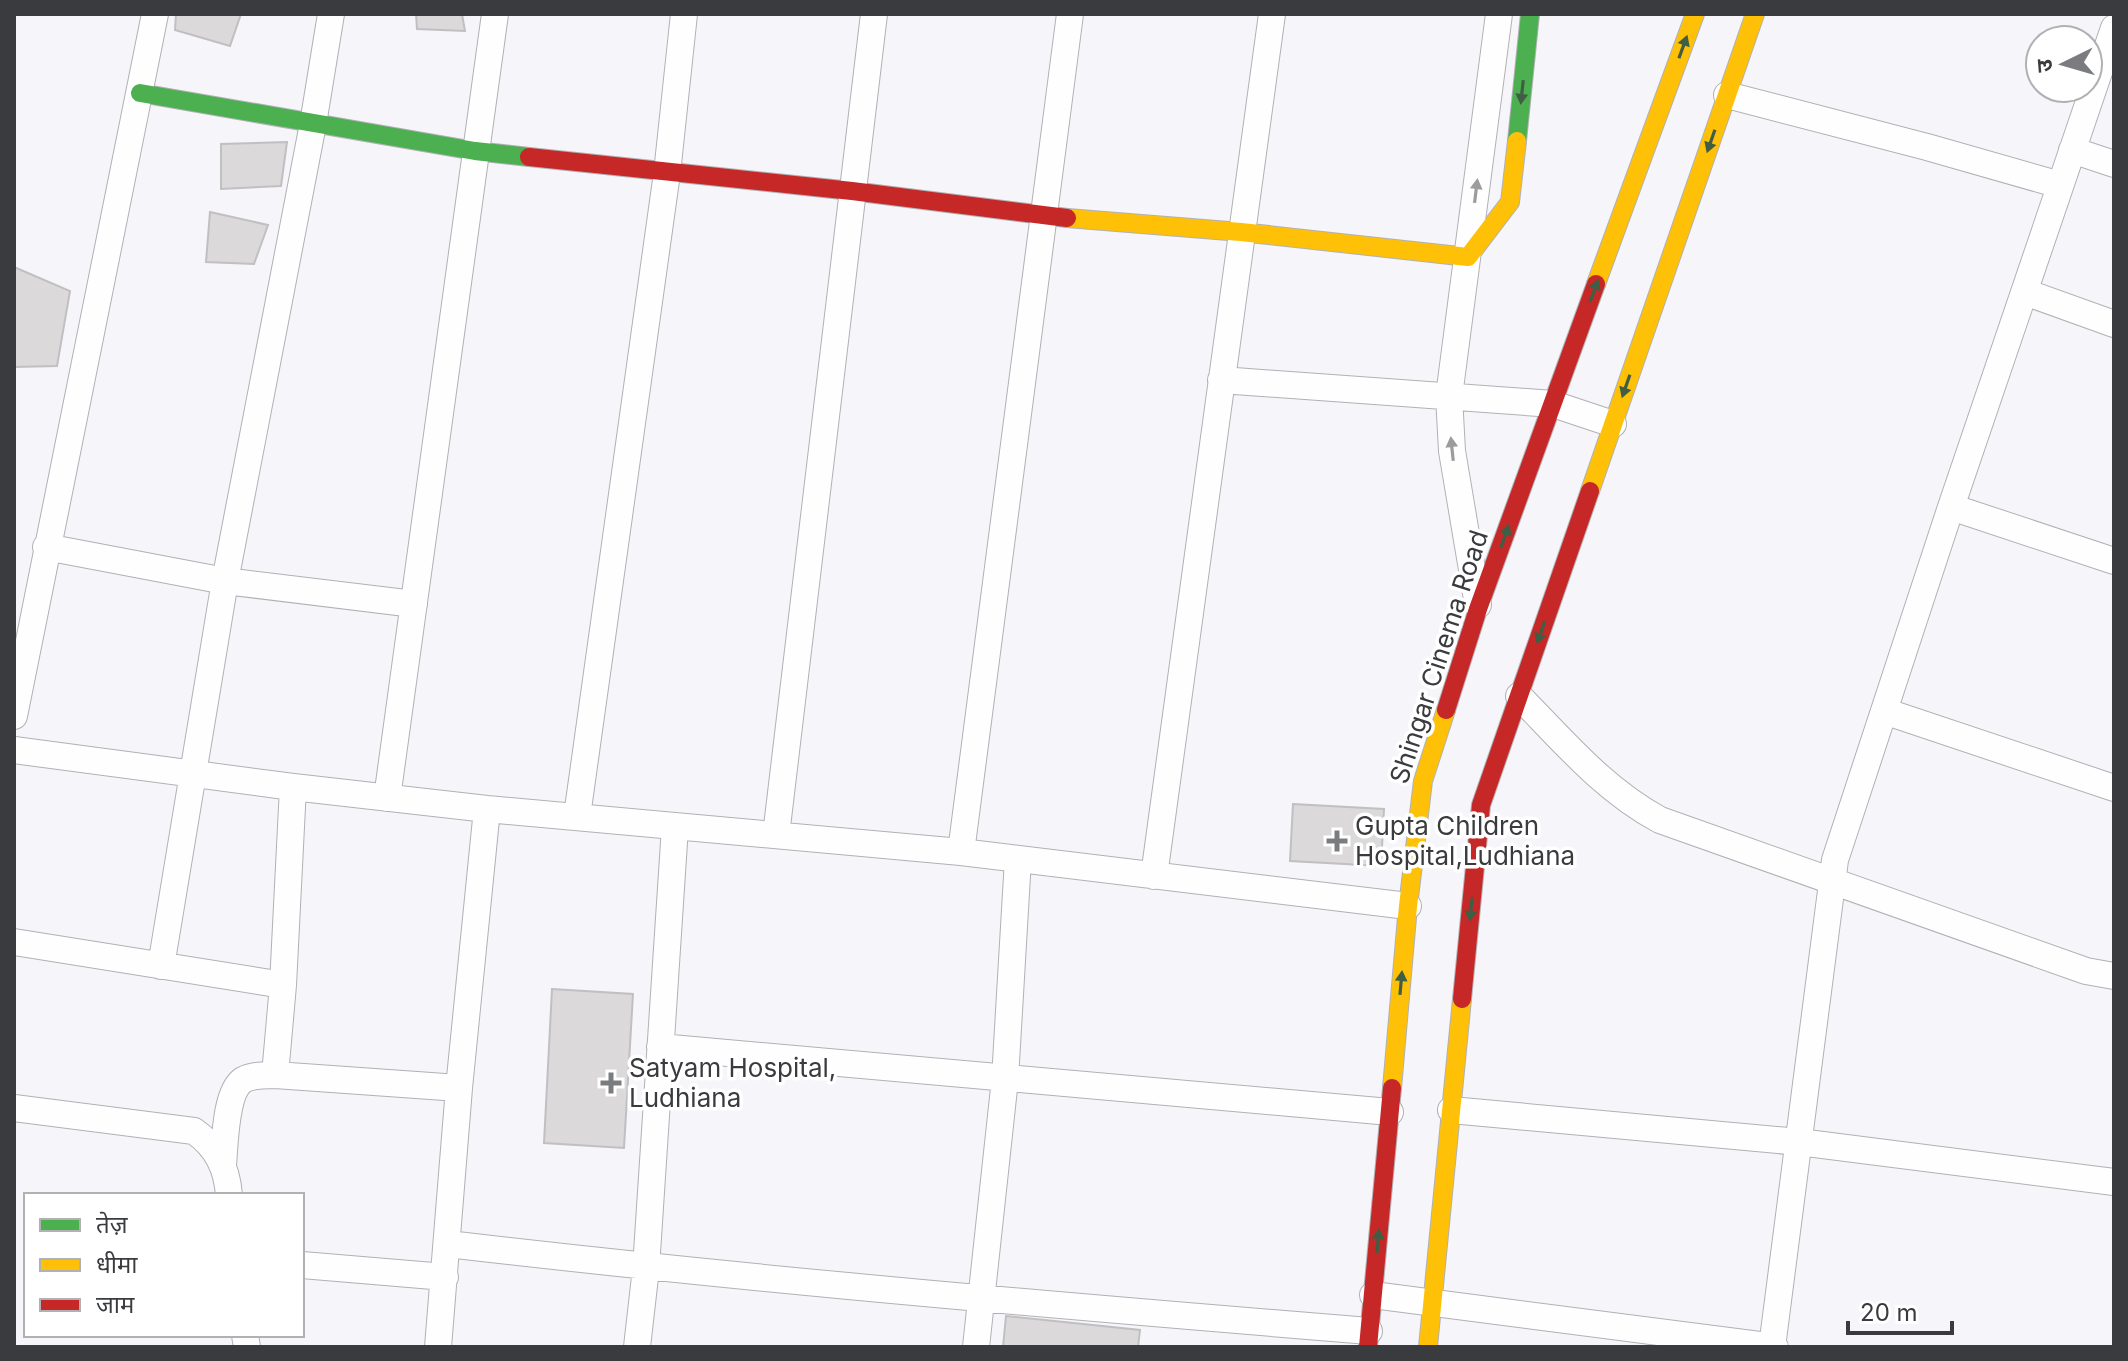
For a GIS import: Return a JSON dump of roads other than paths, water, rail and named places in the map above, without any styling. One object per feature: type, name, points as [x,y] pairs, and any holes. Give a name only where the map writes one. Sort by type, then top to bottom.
[{"type":"street","points":[[14,716],[155,14]]},
{"type":"street","points":[[161,966],[225,581],[313,124],[331,14]]},
{"type":"street","points":[[387,798],[495,14]]},
{"type":"street","points":[[577,816],[667,173],[684,14]]},
{"type":"street","points":[[776,835],[874,14]]},
{"type":"street","points":[[961,852],[1070,14]]},
{"type":"street","points":[[1154,876],[1272,14]]},
{"type":"street","points":[[1478,609],[1452,451],[1449,396],[1499,14]]},
{"type":"street","points":[[1468,257],[1510,202],[1530,14]]},
{"type":"street","name":"Shingar Cinema Road","points":[[1368,1339],[1408,906],[1423,781],[1478,609],[1695,14]]},
{"type":"street","points":[[1428,1347],[1481,805],[1755,14]]},
{"type":"street","points":[[1373,1295],[1773,1347],[1835,860],[2114,28]]},
{"type":"street","points":[[140,93],[475,151],[852,191],[1044,216],[1241,232],[1468,257]]},
{"type":"street","points":[[1727,95],[2060,185]]},
{"type":"street","points":[[2072,150],[2114,164]]},
{"type":"street","points":[[2025,292],[2114,324]]},
{"type":"street","points":[[1221,380],[1553,404],[1613,424]]},
{"type":"street","points":[[1951,507],[2114,561]]},
{"type":"street","points":[[46,547],[225,581],[414,604]]},
{"type":"street","points":[[1519,696],[1604,783],[1632,805],[1660,820],[2086,971],[2114,976]]},
{"type":"street","points":[[1884,711],[2114,788]]},
{"type":"street","points":[[14,750],[387,798],[961,852],[1408,906]]},
{"type":"street","points":[[275,1075],[293,787]]},
{"type":"street","points":[[438,1347],[459,1088],[487,809]]},
{"type":"street","points":[[637,1347],[646,1268],[675,827]]},
{"type":"street","points":[[976,1347],[1005,1079],[1018,859]]},
{"type":"street","points":[[14,942],[283,985]]},
{"type":"street","points":[[660,1047],[1390,1112]]},
{"type":"street","points":[[229,1193],[223,1165],[230,1102],[234,1090],[242,1081],[275,1075],[459,1088]]},
{"type":"street","points":[[14,1108],[194,1131],[207,1140],[223,1165]]},
{"type":"street","points":[[1451,1110],[1799,1142],[2114,1182]]},
{"type":"street","points":[[448,1244],[646,1268],[1368,1339]]},
{"type":"street","points":[[304,1265],[445,1277]]},
{"type":"place","name":"Gupta Children Hospital,Ludhiana","points":[[1337,841]]},
{"type":"place","name":"Satyam Hospital, Ludhiana","points":[[611,1083]]}]
